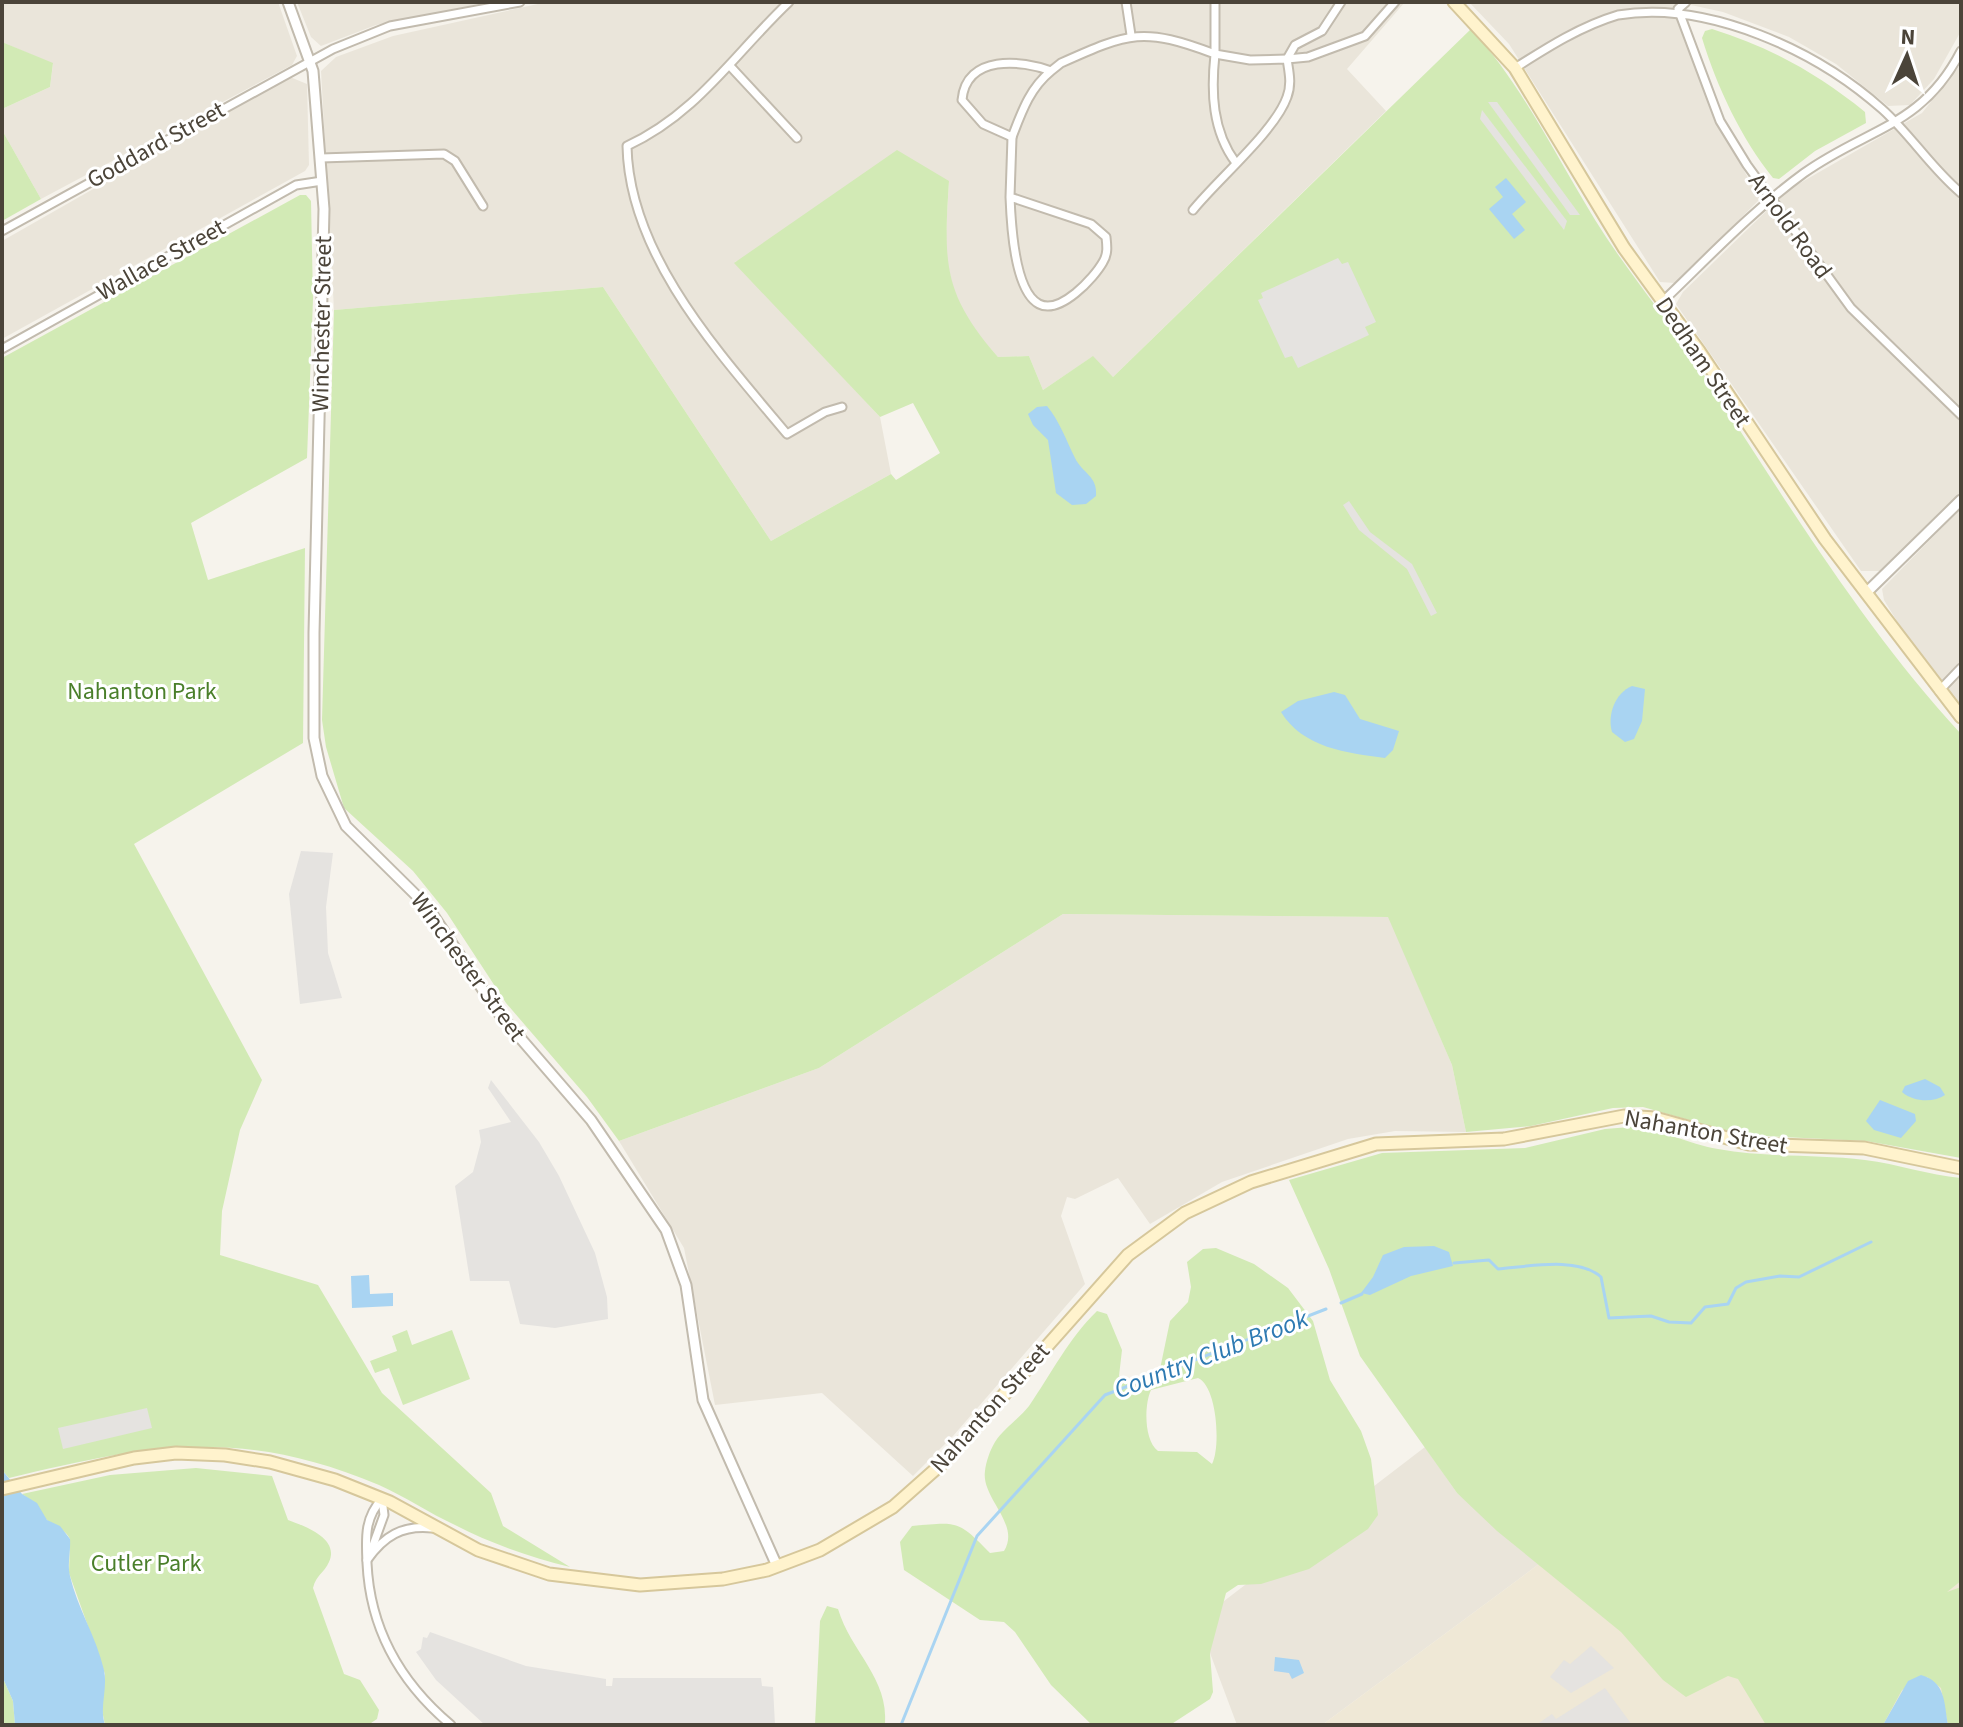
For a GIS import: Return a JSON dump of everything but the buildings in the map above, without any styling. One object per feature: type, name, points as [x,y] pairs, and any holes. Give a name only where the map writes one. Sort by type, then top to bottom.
[{"type":"main road","name":"Dedham Street","points":[[1454,2],[1515,68],[1624,248],[1825,539],[1961,717]]},
{"type":"main road","name":"Nahanton Street","points":[[2,1489],[124,1459],[201,1453],[283,1465],[382,1499],[437,1529],[519,1565],[601,1583],[689,1584],[777,1566],[840,1541],[901,1501],[953,1451],[1128,1255],[1185,1213],[1251,1182],[1370,1145],[1504,1139],[1624,1116],[1655,1118],[1749,1144],[1864,1148],[1961,1168]]},
{"type":"street","name":"Winchester Street","points":[[288,2],[310,59],[321,158],[325,268],[314,727],[322,776],[346,826],[427,906],[492,1004],[591,1120],[666,1230],[684,1276],[705,1407],[777,1566]]},
{"type":"street","name":"Goddard Street","points":[[2,231],[310,59],[390,26],[520,2]]},
{"type":"street","points":[[789,2],[683,113],[660,130],[627,146],[629,171],[660,262],[686,309],[787,434],[825,412],[842,407]]},
{"type":"street","points":[[1126,2],[1131,35]]},
{"type":"street","points":[[1215,2],[1215,112],[1221,137],[1236,163]]},
{"type":"street","points":[[1193,210],[1286,101],[1290,79],[1287,59],[1295,45],[1322,31],[1341,2]]},
{"type":"street","points":[[1010,197],[1091,224],[1106,237],[1104,261],[1073,295],[1055,305],[1045,306],[1032,299],[1022,279],[1014,251],[1010,197],[1012,137],[1025,103],[1051,71],[1061,63],[1131,35],[1160,36],[1215,54],[1250,60],[1308,57],[1365,36],[1395,2]]},
{"type":"street","points":[[1678,9],[1686,2]]},
{"type":"street","points":[[1515,68],[1588,25],[1646,10],[1678,9],[1734,21],[1775,36],[1820,61],[1895,122],[1935,172],[1961,193]]},
{"type":"street","name":"Arnold Road","points":[[1678,9],[1720,121],[1773,198],[1851,308],[1961,415]]},
{"type":"street","points":[[1662,302],[1746,219],[1773,198],[1827,158],[1895,122],[1928,100],[1947,79],[1961,51]]},
{"type":"street","points":[[1012,137],[983,124],[968,109],[962,100],[966,87],[975,76],[999,62],[1021,61],[1051,71]]},
{"type":"street","points":[[730,66],[797,138]]},
{"type":"street","points":[[321,158],[444,154],[454,160],[483,206]]},
{"type":"street","name":"Wallace Street","points":[[2,349],[298,184],[322,181]]},
{"type":"street","points":[[1866,593],[1961,500]]},
{"type":"street","points":[[1939,691],[1961,668]]},
{"type":"street","points":[[367,1560],[384,1515],[382,1499]]},
{"type":"street","points":[[382,1499],[366,1529],[372,1603],[392,1657],[418,1694],[451,1725]]},
{"type":"street","points":[[367,1560],[382,1541],[398,1531],[437,1529]]},
{"type":"shaded area","points":[[2,2],[278,2],[297,56],[292,65],[41,199],[2,130],[2,109],[50,87],[53,64],[2,42]]},
{"type":"shaded area","points":[[297,2],[489,2],[376,25],[321,46],[311,37]]},
{"type":"shaded area","points":[[547,2],[1405,2],[1347,69],[1386,111],[1113,377],[1092,357],[1043,390],[1029,356],[998,357],[969,325],[954,294],[945,250],[949,181],[735,262],[880,417],[891,474],[771,541],[603,287],[334,310],[321,71],[336,57],[393,36]]},
{"type":"shaded area","points":[[1469,2],[1676,2],[1681,28],[1716,121],[1760,199],[1675,283],[1660,282],[1509,44]]},
{"type":"shaded area","points":[[1677,2],[1961,2],[1961,31],[1934,79],[1910,105],[1888,106],[1836,64],[1789,37],[1723,12]]},
{"type":"shaded area","points":[[1961,64],[1961,492],[1880,571],[1861,571],[1676,304],[1683,292],[1788,190],[1922,113]]},
{"type":"shaded area","points":[[290,77],[307,84],[309,165],[305,171],[2,339],[2,241]]},
{"type":"shaded area","points":[[1488,102],[1497,102],[1580,215],[1570,215]]},
{"type":"shaded area","points":[[1482,110],[1567,221],[1564,230],[1480,119]]},
{"type":"shaded area","points":[[1338,258],[1342,264],[1348,262],[1376,322],[1365,327],[1369,335],[1298,368],[1292,356],[1285,358],[1258,300],[1263,298],[1261,293]]},
{"type":"shaded area","points":[[1349,501],[1370,532],[1412,564],[1437,613],[1431,616],[1407,569],[1359,530],[1343,505]]},
{"type":"shaded area","points":[[1961,508],[1961,706],[1924,665],[1884,600],[1882,589]]},
{"type":"shaded area","points":[[301,851],[333,853],[326,907],[328,953],[342,998],[300,1004],[289,894]]},
{"type":"shaded area","points":[[1063,914],[1389,917],[1452,1065],[1466,1132],[1395,1131],[1348,1139],[1222,1182],[1150,1224],[1118,1178],[1075,1199],[1067,1197],[1061,1216],[1085,1284],[953,1436],[913,1476],[822,1393],[715,1405],[684,1248],[619,1141],[819,1068]]},
{"type":"shaded area","points":[[491,1080],[539,1142],[559,1176],[595,1253],[607,1297],[608,1319],[555,1328],[520,1324],[509,1281],[470,1281],[455,1186],[473,1172],[481,1142],[479,1130],[511,1122],[488,1088]]},
{"type":"shaded area","points":[[147,1408],[152,1428],[63,1449],[58,1428]]},
{"type":"shaded area","points":[[1425,1447],[1457,1493],[1539,1564],[1322,1725],[1237,1725],[1198,1621]]},
{"type":"shaded area","points":[[1539,1564],[1854,1656],[1961,1581],[1961,1725],[1322,1725]]},
{"type":"shaded area","points":[[430,1632],[526,1666],[606,1679],[606,1686],[612,1686],[613,1678],[761,1678],[762,1686],[773,1687],[775,1725],[485,1725],[436,1680],[416,1652],[421,1649],[423,1637],[427,1638]]},
{"type":"shaded area","points":[[1591,1646],[1614,1668],[1571,1693],[1550,1677],[1564,1660],[1570,1664]]},
{"type":"shaded area","points":[[1605,1688],[1632,1725],[1536,1725],[1552,1714],[1556,1719]]},
{"type":"green space","points":[[1471,29],[1509,78],[1606,237],[1694,360],[1820,552],[1887,646],[1961,734],[1961,1158],[1866,1141],[1742,1135],[1643,1107],[1613,1108],[1531,1126],[1466,1132],[1452,1065],[1388,917],[1063,914],[819,1068],[619,1141],[587,1097],[506,1003],[447,913],[413,871],[344,808],[326,747],[322,720],[334,310],[603,287],[771,541],[891,474],[896,480],[940,453],[913,403],[880,417],[734,263],[897,150],[949,181],[947,234],[951,275],[966,314],[998,357],[1029,356],[1043,390],[1093,356],[1113,377]]},
{"type":"green space","points":[[1712,29],[1774,53],[1811,74],[1865,112],[1866,123],[1815,151],[1779,179],[1773,178],[1740,129],[1715,75],[1702,38],[1705,31]]},
{"type":"green space","points":[[2,42],[53,63],[50,87],[2,109]]},
{"type":"green space","points":[[2,130],[41,199],[2,221]]},
{"type":"green space","name":"Nahanton Park","points":[[300,195],[306,195],[311,201],[313,299],[307,458],[191,523],[208,580],[305,548],[303,743],[134,844],[262,1080],[240,1130],[222,1211],[220,1255],[318,1285],[382,1393],[491,1493],[503,1526],[570,1567],[483,1538],[379,1485],[283,1455],[238,1448],[195,1447],[106,1457],[9,1478],[2,1470],[2,358]]},
{"type":"green space","points":[[1630,1127],[1718,1149],[1865,1160],[1961,1178],[1961,1581],[1947,1592],[1961,1587],[1961,1725],[1948,1725],[1941,1688],[1927,1677],[1902,1690],[1883,1725],[1766,1725],[1738,1679],[1728,1676],[1686,1697],[1663,1680],[1621,1632],[1497,1531],[1457,1493],[1360,1356],[1329,1269],[1289,1180],[1382,1153],[1525,1148],[1605,1129]]},
{"type":"green space","points":[[1216,1248],[1254,1264],[1288,1288],[1313,1321],[1330,1380],[1361,1431],[1371,1459],[1378,1515],[1368,1529],[1309,1569],[1261,1584],[1238,1585],[1226,1593],[1210,1653],[1213,1692],[1210,1699],[1170,1725],[1092,1725],[1051,1685],[1015,1632],[1004,1622],[980,1620],[904,1570],[900,1542],[912,1526],[948,1524],[971,1534],[990,1553],[1004,1551],[1008,1531],[985,1481],[986,1464],[995,1442],[1029,1406],[1069,1344],[1097,1311],[1107,1314],[1122,1350],[1119,1376],[1133,1387],[1160,1369],[1170,1321],[1188,1302],[1191,1287],[1187,1262],[1203,1249]],"holes":[[[1198,1378],[1204,1383],[1216,1418],[1212,1464],[1197,1452],[1158,1451],[1150,1439],[1147,1422],[1151,1390]]]},
{"type":"green space","points":[[407,1330],[412,1345],[452,1330],[470,1379],[403,1405],[389,1368],[375,1373],[370,1361],[397,1351],[392,1336]]},
{"type":"green space","name":"Cutler Park","points":[[196,1468],[272,1476],[288,1520],[319,1534],[325,1540],[331,1554],[329,1562],[313,1588],[344,1674],[360,1680],[379,1710],[377,1719],[368,1725],[105,1725],[102,1710],[105,1674],[69,1573],[70,1539],[22,1494],[110,1475]]},
{"type":"green space","points":[[827,1606],[838,1609],[851,1639],[875,1679],[885,1708],[885,1725],[815,1725],[820,1621]]},
{"type":"green space","points":[[2,1676],[13,1701],[15,1725],[2,1725]]},
{"type":"water","points":[[1506,178],[1526,202],[1512,214],[1525,230],[1514,239],[1489,209],[1503,197],[1495,187]]},
{"type":"water","points":[[1047,406],[1078,463],[1095,484],[1096,496],[1086,504],[1072,505],[1056,493],[1048,440],[1033,425],[1028,414],[1037,407]]},
{"type":"water","points":[[1632,686],[1645,689],[1642,721],[1634,739],[1625,742],[1612,732],[1611,719],[1617,699]]},
{"type":"water","points":[[1334,692],[1345,695],[1360,719],[1399,731],[1393,750],[1385,758],[1327,747],[1301,734],[1281,712],[1298,701]]},
{"type":"water","points":[[1925,1079],[1940,1087],[1945,1095],[1924,1100],[1902,1092],[1905,1086]]},
{"type":"water","points":[[1880,1100],[1915,1114],[1916,1121],[1901,1138],[1874,1130],[1866,1121]]},
{"type":"water","points":[[1434,1246],[1449,1252],[1453,1266],[1411,1276],[1370,1295],[1361,1293],[1383,1255],[1404,1247]]},
{"type":"water","points":[[369,1275],[370,1294],[393,1293],[393,1306],[352,1308],[351,1276]]},
{"type":"water","points":[[2,1470],[22,1494],[37,1503],[47,1520],[60,1526],[70,1539],[70,1576],[104,1670],[105,1725],[15,1725],[13,1701],[2,1676]]},
{"type":"water","points":[[1275,1657],[1299,1660],[1304,1673],[1292,1679],[1289,1673],[1274,1671]]},
{"type":"water","points":[[1921,1675],[1939,1688],[1948,1725],[1883,1725],[1908,1681]]},
{"type":"waterway","name":"Country Club Brook","points":[[1454,1263],[1489,1260],[1498,1269],[1551,1264],[1579,1267],[1601,1277],[1609,1318],[1651,1316],[1669,1322],[1691,1323],[1705,1307],[1728,1304],[1736,1288],[1746,1282],[1780,1276],[1799,1277],[1871,1242]]},
{"type":"waterway","name":"Country Club Brook","points":[[1341,1303],[1362,1294]]},
{"type":"waterway","name":"Country Club Brook","points":[[901,1725],[977,1536],[1105,1395],[1326,1309]]}]
